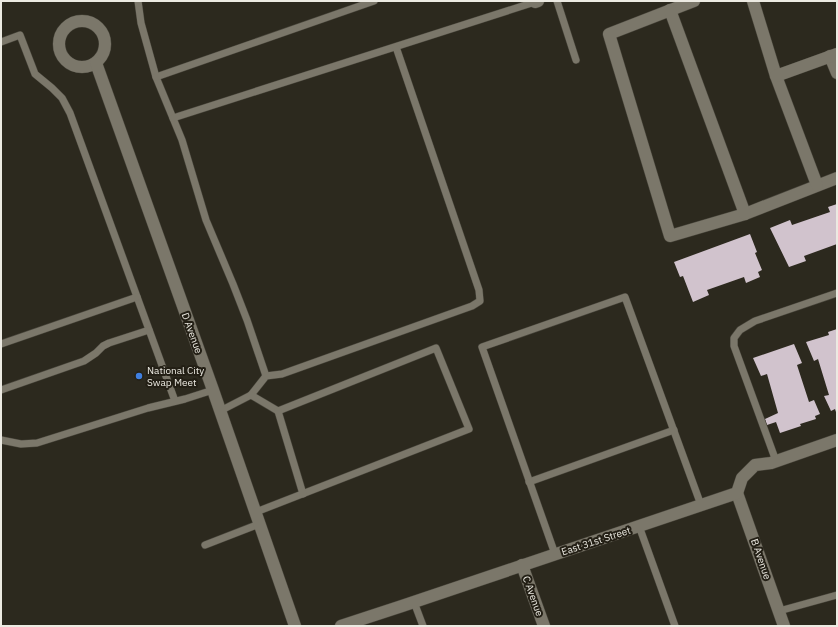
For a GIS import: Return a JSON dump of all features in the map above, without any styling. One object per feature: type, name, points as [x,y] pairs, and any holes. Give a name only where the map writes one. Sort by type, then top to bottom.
[{"type":"street","points":[[694,1],[609,34],[670,236],[745,214],[837,178]]},
{"type":"street","points":[[753,1],[776,76],[817,185]]},
{"type":"street","points":[[670,10],[745,214]]},
{"type":"street","points":[[776,76],[833,55],[837,73]]},
{"type":"street","name":"D Avenue","points":[[96,63],[213,390],[295,626]]},
{"type":"street","points":[[737,493],[742,478],[755,465],[770,463],[837,440]]},
{"type":"street","name":"East 31st Street","points":[[341,626],[737,493]]},
{"type":"street","name":"B Avenue","points":[[737,493],[784,626]]},
{"type":"street","name":"C Avenue","points":[[522,565],[544,626]]},
{"type":"lane","points":[[138,1],[141,23],[156,76],[182,140],[206,220],[247,320],[266,376]]},
{"type":"lane","points":[[156,76],[374,1]]},
{"type":"lane","points":[[557,1],[576,60]]},
{"type":"lane","points":[[173,118],[537,2]]},
{"type":"lane","points":[[1,42],[20,35],[35,74],[62,98],[70,113],[175,401]]},
{"type":"lane","points":[[220,411],[251,395],[266,376],[282,374],[472,306],[480,300],[479,290],[396,47]]},
{"type":"lane","points":[[776,461],[734,346],[734,338],[740,330],[755,321],[837,293]]},
{"type":"lane","points":[[1,344],[137,297]]},
{"type":"lane","points":[[554,554],[482,347],[625,297],[701,505]]},
{"type":"lane","points":[[1,390],[84,362],[103,346],[109,343],[149,330]]},
{"type":"lane","points":[[205,545],[303,494],[469,429],[436,348],[278,411]]},
{"type":"lane","points":[[1,440],[21,444],[36,443],[213,390]]},
{"type":"lane","points":[[251,395],[278,411],[303,494]]},
{"type":"lane","points":[[529,482],[674,430]]},
{"type":"lane","points":[[639,526],[676,626]]},
{"type":"lane","points":[[779,611],[837,594]]},
{"type":"lane","points":[[414,602],[423,626]]},
{"type":"building","points":[[837,204],[837,244],[804,256],[806,261],[789,267],[770,228],[790,220],[792,225],[830,212],[828,207]]},
{"type":"building","points":[[750,234],[757,252],[755,253],[762,270],[758,272],[760,277],[746,283],[744,277],[707,290],[709,295],[693,302],[683,276],[680,277],[674,262]]},
{"type":"building","points":[[837,329],[836,412],[835,409],[831,411],[824,396],[829,395],[818,359],[814,361],[806,342],[829,335],[828,332]]},
{"type":"building","points":[[794,344],[802,363],[797,365],[809,402],[814,400],[820,414],[815,416],[816,419],[780,433],[776,422],[767,425],[765,419],[778,413],[767,374],[761,376],[753,358]]},
{"type":"place","name":"National City Swap Meet","points":[[139,376]]}]
